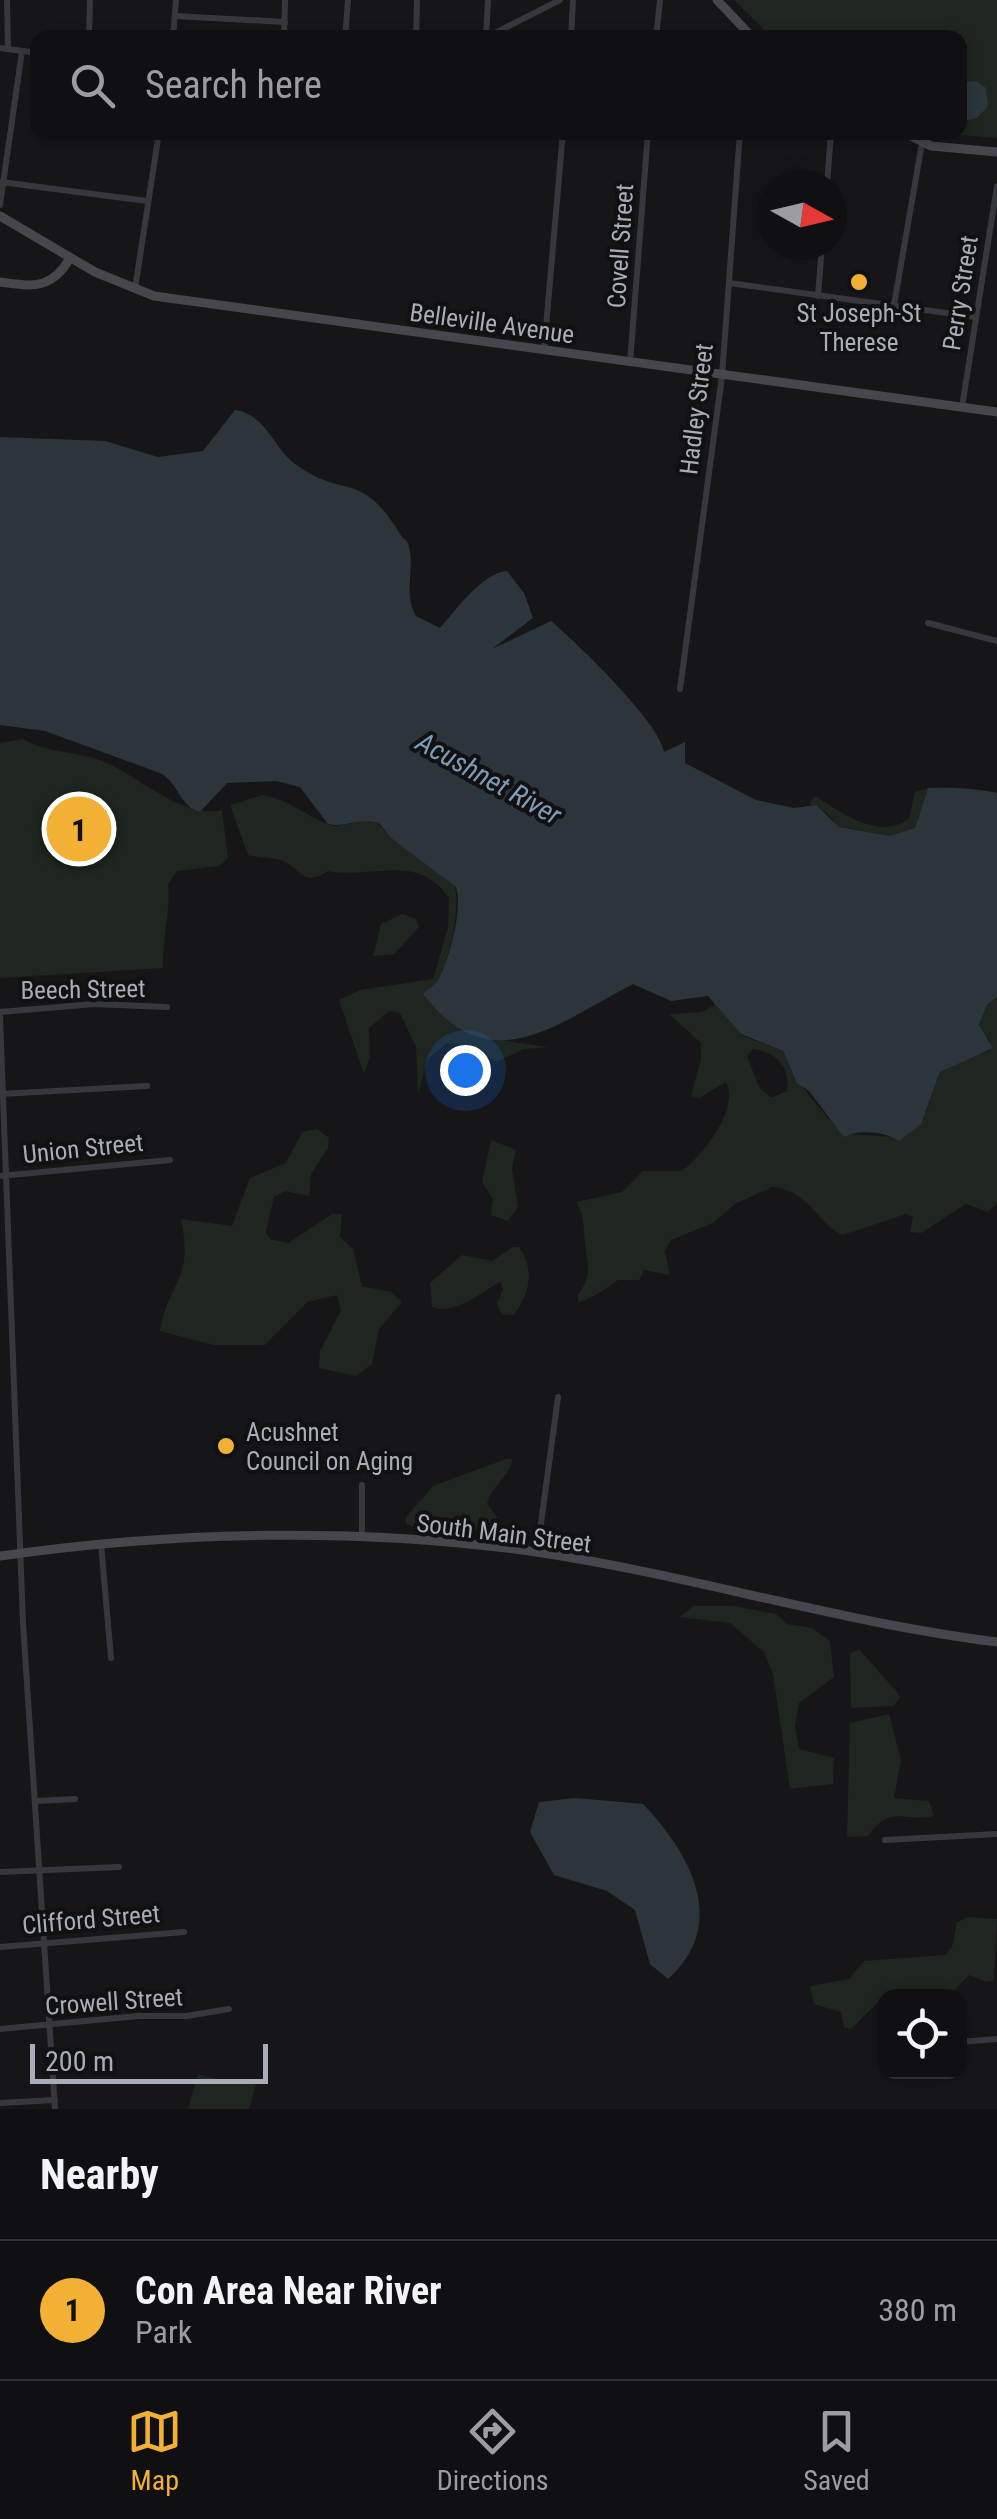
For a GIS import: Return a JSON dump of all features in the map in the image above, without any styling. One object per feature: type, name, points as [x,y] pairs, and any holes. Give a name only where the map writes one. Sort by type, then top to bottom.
[{"type":"main road","points":[[717,0],[745,30]]},
{"type":"main road","points":[[916,140],[922,144],[997,152]]},
{"type":"main road","name":"Belleville Avenue","points":[[0,216],[134,291],[997,412]]},
{"type":"main road","points":[[0,282],[42,286],[53,282],[70,258]]},
{"type":"main road","name":"South Main Street","points":[[0,1556],[101,1542],[191,1537],[362,1539],[537,1552],[997,1642]]},
{"type":"street","points":[[7,0],[4,49],[30,52]]},
{"type":"street","points":[[89,30],[90,0]]},
{"type":"street","points":[[173,30],[176,0]]},
{"type":"street","points":[[284,30],[285,0]]},
{"type":"street","points":[[345,30],[348,0]]},
{"type":"street","points":[[416,0],[416,30]]},
{"type":"street","points":[[486,30],[488,0]]},
{"type":"street","points":[[499,30],[560,0]]},
{"type":"street","points":[[572,30],[574,0]]},
{"type":"street","points":[[657,30],[660,0]]},
{"type":"street","points":[[175,16],[284,22]]},
{"type":"street","points":[[0,204],[22,51]]},
{"type":"street","points":[[134,291],[158,140]]},
{"type":"street","points":[[544,350],[562,140]]},
{"type":"street","name":"Covell Street","points":[[630,363],[647,140]]},
{"type":"street","name":"Hadley Street","points":[[680,689],[722,376],[739,140]]},
{"type":"street","points":[[828,170],[830,140]]},
{"type":"street","points":[[894,305],[922,144]]},
{"type":"street","points":[[2,182],[147,201]]},
{"type":"street","name":"Perry Street","points":[[962,407],[997,186]]},
{"type":"street","points":[[818,296],[821,260]]},
{"type":"street","points":[[729,283],[976,316]]},
{"type":"street","points":[[928,623],[997,641]]},
{"type":"street","name":"Beech Street","points":[[0,1014],[94,1004],[167,1007]]},
{"type":"street","points":[[0,1014],[5,1253],[12,1318],[21,1553],[55,2104],[0,2103]]},
{"type":"street","points":[[2,1094],[147,1086]]},
{"type":"street","name":"Union Street","points":[[4,1176],[170,1160]]},
{"type":"street","points":[[0,1319],[12,1318]]},
{"type":"street","points":[[0,1397],[14,1396]]},
{"type":"street","points":[[537,1552],[558,1398]]},
{"type":"street","points":[[362,1485],[362,1539]]},
{"type":"street","points":[[101,1542],[111,1658]]},
{"type":"street","points":[[37,1801],[76,1799]]},
{"type":"street","points":[[886,1840],[997,1834]]},
{"type":"street","points":[[0,1872],[119,1867]]},
{"type":"street","name":"Clifford Street","points":[[0,1947],[184,1932]]},
{"type":"street","name":"Crowell Street","points":[[0,2029],[138,2016],[187,2016],[230,2009]]},
{"type":"street","points":[[967,2042],[997,2040]]},
{"type":"shaded area","points":[[734,0],[997,0],[997,138],[967,135],[967,30],[765,30]]},
{"type":"shaded area","points":[[23,739],[100,760],[191,808],[222,810],[228,858],[219,866],[177,871],[168,884],[163,968],[0,978],[0,743]]},
{"type":"shaded area","points":[[928,788],[915,828],[889,836],[839,827],[826,812],[809,804],[815,796],[860,822],[885,827],[909,819],[915,792]]},
{"type":"shaded area","points":[[262,795],[281,800],[330,825],[378,823],[391,838],[453,883],[456,916],[447,957],[438,980],[423,994],[464,1028],[549,1047],[524,1049],[496,1062],[464,1045],[447,1043],[428,1059],[418,1093],[416,1047],[400,1013],[389,1011],[369,1028],[370,1056],[364,1074],[339,1000],[360,990],[433,979],[448,928],[449,898],[423,875],[408,871],[328,871],[313,878],[283,861],[248,855],[230,805]]},
{"type":"shaded area","points":[[402,914],[416,919],[419,927],[394,954],[373,956],[381,924]]},
{"type":"shaded area","points":[[997,997],[997,1203],[988,1212],[966,1204],[921,1233],[910,1232],[913,1217],[906,1214],[843,1235],[795,1194],[772,1187],[735,1204],[713,1223],[671,1240],[665,1251],[670,1275],[644,1270],[639,1280],[618,1280],[579,1302],[577,1296],[588,1269],[583,1221],[576,1202],[622,1192],[643,1171],[682,1171],[709,1143],[728,1105],[726,1082],[699,1098],[691,1096],[701,1060],[701,1043],[669,1014],[702,1012],[716,1004],[741,1035],[783,1051],[794,1077],[828,1118],[850,1134],[893,1137],[925,1114],[940,1072],[957,1061],[989,1051],[990,1041],[979,1026],[987,1005]],"holes":[[[753,1049],[775,1057],[787,1075],[787,1091],[771,1098],[759,1087],[747,1056]]]},
{"type":"shaded area","points":[[317,1129],[329,1138],[328,1148],[311,1174],[309,1196],[285,1191],[274,1197],[266,1232],[270,1239],[288,1243],[332,1214],[342,1214],[340,1237],[353,1249],[362,1286],[391,1292],[402,1302],[379,1329],[372,1364],[356,1376],[319,1368],[320,1351],[341,1310],[337,1295],[307,1302],[265,1345],[213,1345],[160,1331],[182,1268],[181,1219],[232,1226],[250,1178],[286,1163],[302,1132]]},
{"type":"shaded area","points":[[491,1140],[516,1150],[512,1169],[518,1207],[508,1221],[491,1215],[493,1199],[482,1182]]},
{"type":"shaded area","points":[[519,1247],[529,1273],[524,1298],[514,1315],[502,1314],[497,1304],[503,1289],[500,1282],[459,1305],[432,1307],[430,1283],[462,1255],[492,1261]]},
{"type":"shaded area","points":[[512,1459],[511,1465],[487,1504],[497,1517],[494,1525],[450,1532],[406,1524],[406,1517],[433,1486]]},
{"type":"shaded area","points":[[694,1606],[733,1606],[776,1614],[787,1624],[812,1628],[830,1641],[834,1677],[799,1703],[795,1726],[799,1749],[834,1758],[833,1784],[790,1789],[773,1674],[764,1652],[730,1623],[679,1617]]},
{"type":"shaded area","points":[[859,1649],[897,1692],[900,1698],[894,1706],[851,1708],[850,1654]]},
{"type":"shaded area","points":[[889,1714],[901,1760],[894,1798],[929,1801],[934,1816],[891,1817],[868,1836],[847,1837],[850,1723]]},
{"type":"shaded area","points":[[969,1917],[997,1919],[994,1980],[986,1982],[969,1975],[956,1989],[877,1989],[877,2003],[851,2029],[844,2027],[841,2012],[814,2004],[810,1986],[849,1979],[864,1961],[945,1955],[952,1947],[957,1922]]},
{"type":"shaded area","points":[[198,2074],[256,2084],[249,2109],[188,2109]]},
{"type":"water","points":[[976,81],[986,88],[988,106],[977,118],[967,120],[967,82]]},
{"type":"water","name":"Acushnet River","points":[[235,410],[255,418],[295,464],[374,500],[407,541],[410,599],[416,616],[440,628],[479,585],[507,571],[524,593],[533,618],[492,649],[551,621],[633,704],[664,752],[685,742],[685,763],[756,800],[794,808],[816,805],[839,827],[889,836],[915,828],[928,788],[997,793],[997,997],[987,1005],[979,1025],[993,1048],[940,1072],[921,1124],[899,1141],[872,1133],[844,1137],[809,1091],[797,1083],[783,1051],[741,1034],[708,996],[671,1001],[633,984],[578,1015],[525,1037],[499,1040],[474,1035],[448,1021],[423,994],[438,980],[448,957],[457,919],[456,887],[391,838],[379,823],[328,824],[300,787],[276,781],[227,783],[200,812],[188,805],[160,773],[45,731],[0,725],[0,437],[105,441],[158,457],[203,451]]},
{"type":"water","points":[[575,1798],[643,1804],[688,1866],[700,1912],[697,1935],[687,1958],[668,1979],[650,1964],[635,1910],[607,1891],[554,1875],[530,1832],[539,1802]]},
{"type":"place","name":"St Joseph-St Therese","points":[[859,282]]},
{"type":"place","name":"Con Area Near River","points":[[79,829]]},
{"type":"place","name":"Acushnet Council on Aging","points":[[226,1446]]}]
